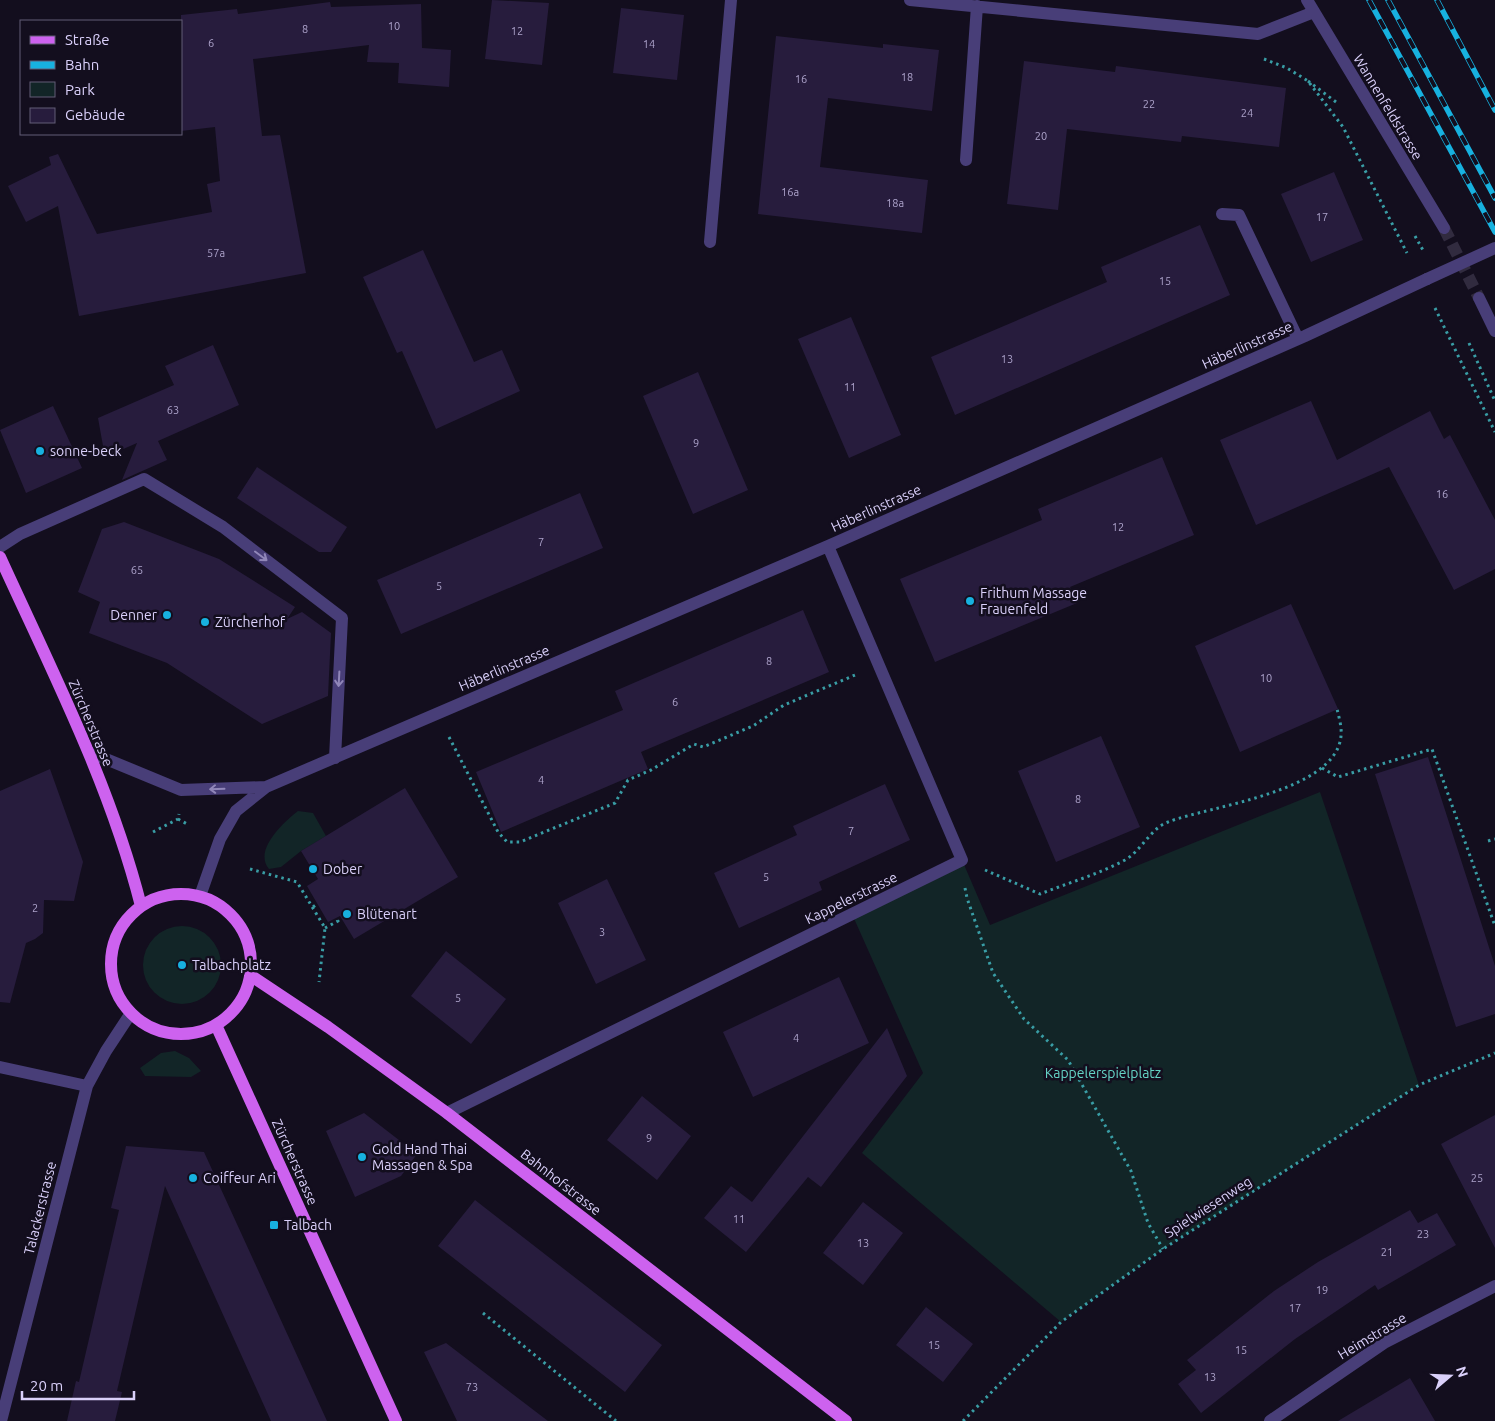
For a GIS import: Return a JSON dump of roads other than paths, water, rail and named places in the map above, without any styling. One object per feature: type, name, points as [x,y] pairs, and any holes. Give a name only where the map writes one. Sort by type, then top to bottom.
[{"type":"main road","name":"Zürcherstrasse","points":[[0,557],[89,752],[124,843],[141,906]]},
{"type":"main road","points":[[180,893],[200,896],[218,904],[234,918],[245,935],[251,955],[250,975],[244,995],[236,1007],[216,1025],[194,1033],[171,1034],[150,1026],[131,1013],[118,993],[112,969],[114,945],[124,923],[141,906],[160,897],[180,893]]},
{"type":"main road","name":"Bahnhofstrasse","points":[[250,975],[447,1113],[846,1421]]},
{"type":"main road","name":"Zürcherstrasse","points":[[216,1025],[396,1421]]},
{"type":"street","points":[[710,242],[731,0]]},
{"type":"street","points":[[910,0],[1258,34],[1314,12]]},
{"type":"street","name":"Wannenfeldstrasse","points":[[1307,0],[1444,228]]},
{"type":"street","points":[[966,160],[977,6]]},
{"type":"street","points":[[1222,214],[1239,215],[1298,339]]},
{"type":"street","name":"Häberlinstrasse","points":[[200,896],[220,839],[236,811],[266,788],[828,546],[1298,339],[1495,248]]},
{"type":"street","points":[[1480,298],[1495,331]]},
{"type":"street","points":[[0,547],[20,534],[144,479],[223,527],[342,618],[335,758]]},
{"type":"street","name":"Kappelerstrasse","points":[[447,1113],[962,860],[828,546]]},
{"type":"street","name":"Häberlinstrasse","points":[[89,752],[181,790],[266,788]]},
{"type":"street","name":"Talackerstrasse","points":[[1,1421],[87,1086],[106,1051],[131,1013]]},
{"type":"street","points":[[0,1067],[87,1086]]},
{"type":"street","name":"Heimstrasse","points":[[1270,1421],[1384,1343],[1495,1286]]},
{"type":"tunnel","points":[[1444,228],[1479,298]]},
{"type":"railway","points":[[1369,0],[1495,232]]},
{"type":"railway","points":[[1388,0],[1495,198]]},
{"type":"railway","points":[[1437,0],[1495,110]]},
{"type":"place","name":"sonne-beck","points":[[40,451]]},
{"type":"place","name":"Frithum Massage Frauenfeld","points":[[970,601]]},
{"type":"place","name":"Denner","points":[[167,615]]},
{"type":"place","name":"Zürcherhof","points":[[205,622]]},
{"type":"place","name":"Dober","points":[[313,869]]},
{"type":"place","name":"Blütenart","points":[[347,914]]},
{"type":"place","name":"Talbachplatz","points":[[182,965]]},
{"type":"place","name":"Gold Hand Thai Massagen & Spa","points":[[362,1157]]},
{"type":"place","name":"Coiffeur Ari","points":[[193,1178]]},
{"type":"place","name":"Talbach","points":[[274,1225]]},
{"type":"park label","name":"Kappelerspielplatz","points":[[1103,1073]]}]
